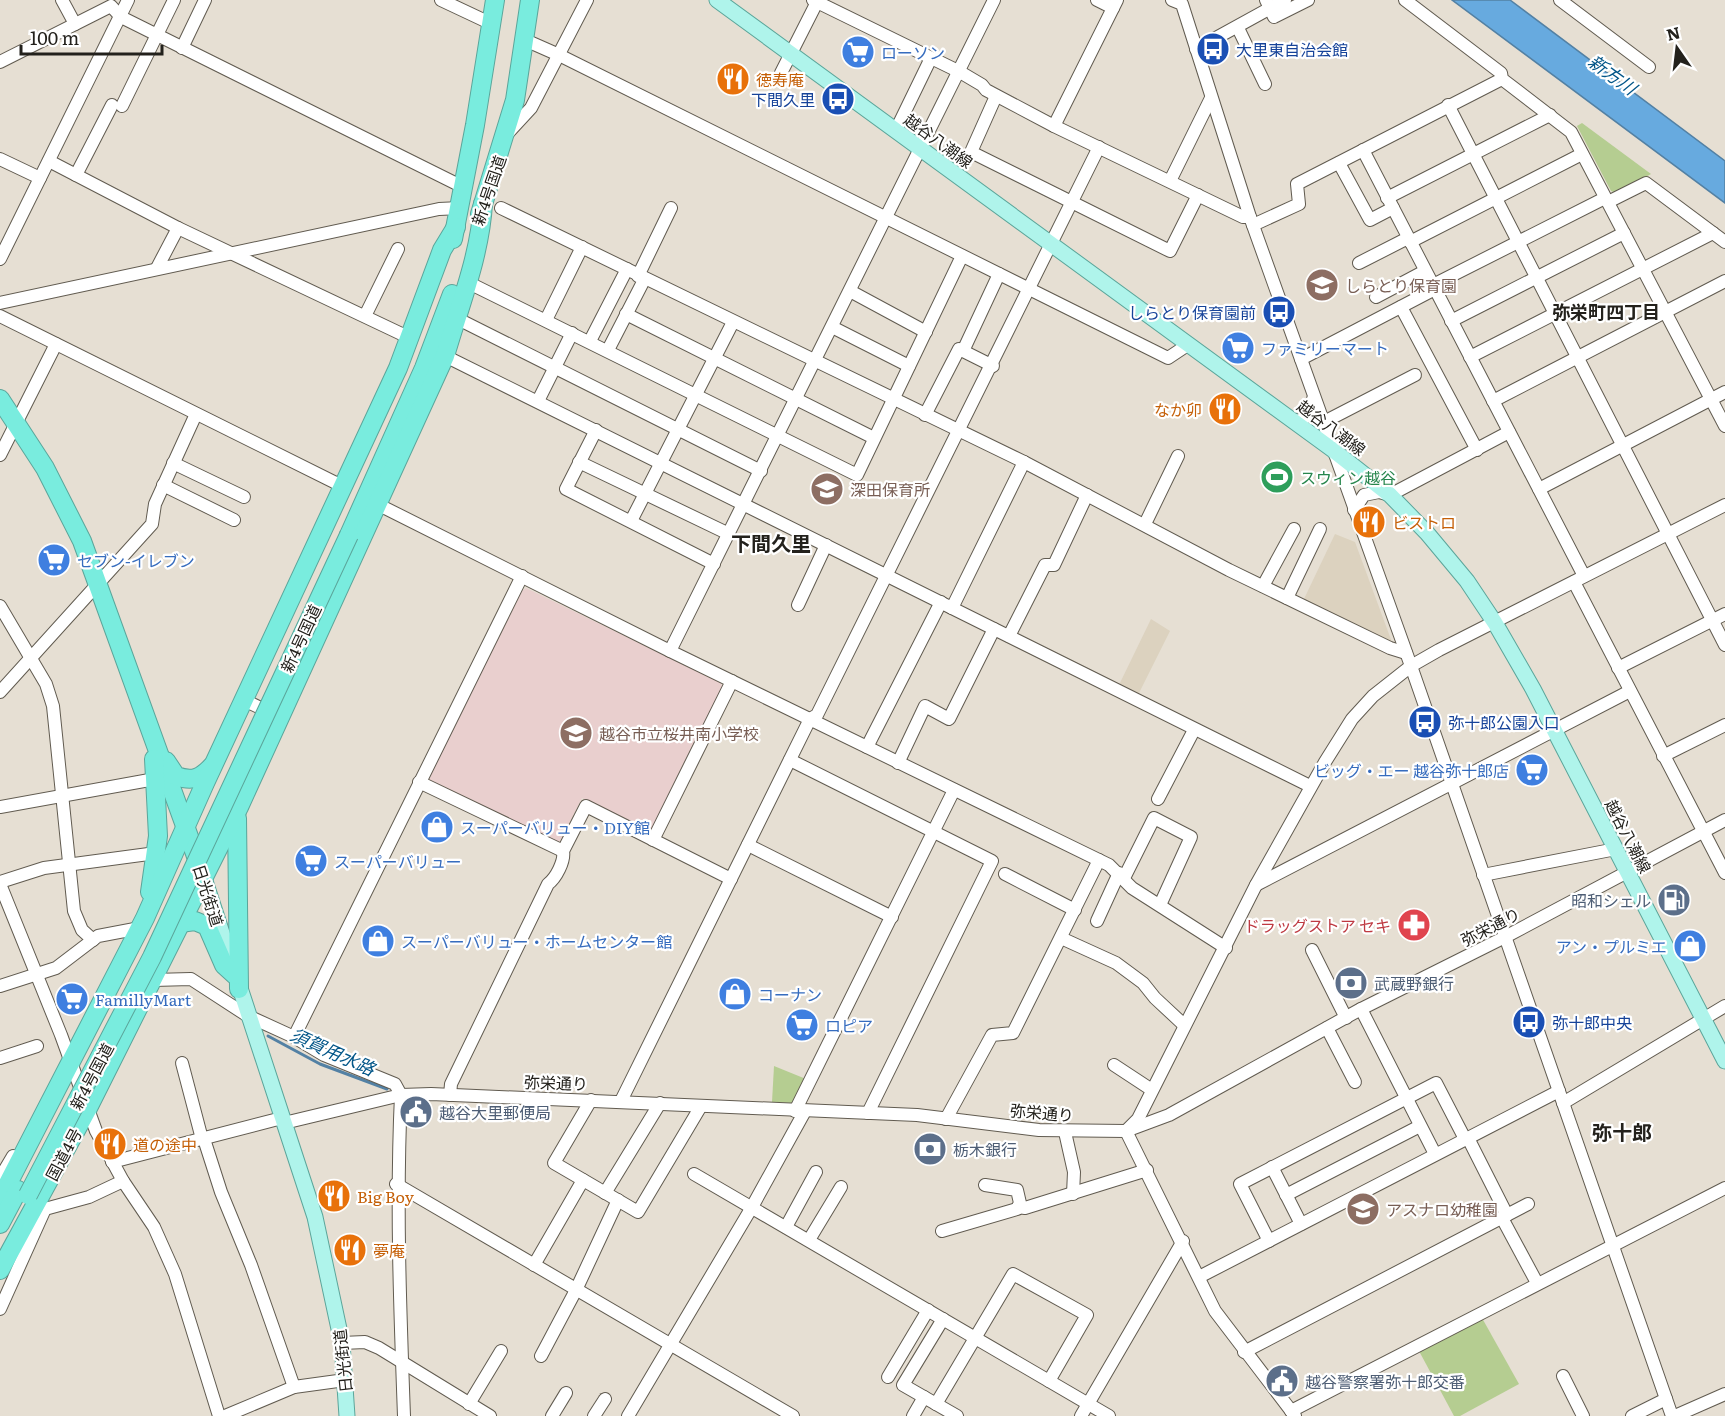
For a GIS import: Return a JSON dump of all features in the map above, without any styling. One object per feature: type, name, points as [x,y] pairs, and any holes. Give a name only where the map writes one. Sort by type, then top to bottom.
[{"type":"highway","name":"新4号国道","points":[[0,1249],[23,1192],[157,946],[343,532],[414,362],[431,316],[456,227],[495,0]]},
{"type":"highway","points":[[478,102],[490,81],[506,0]]},
{"type":"highway","name":"新4号国道","points":[[343,532],[424,368],[483,204],[516,100],[530,0]]},
{"type":"highway","name":"国道4号","points":[[0,1270],[87,1110],[239,807],[278,717],[377,504],[444,356],[467,282],[482,223],[483,204]]},
{"type":"highway","name":"国道4号","points":[[0,1199],[143,923],[213,765],[344,487],[410,338],[442,250],[456,227]]},
{"type":"highway","name":"日光街道","points":[[0,399],[58,493],[99,583],[203,875]]},
{"type":"highway","points":[[155,745],[176,776],[201,777],[213,765]]},
{"type":"highway","points":[[143,923],[156,853],[158,818],[155,745]]},
{"type":"highway","points":[[237,982],[236,860],[239,807]]},
{"type":"highway","points":[[180,922],[195,921],[207,926],[224,965],[237,982]]},
{"type":"highway","name":"新4号国道","points":[[0,1224],[23,1192]]},
{"type":"main road","name":"越谷八潮線","points":[[717,0],[1291,419],[1390,495],[1427,533],[1467,581],[1495,623],[1555,730],[1725,1061]]},
{"type":"main road","name":"日光街道","points":[[203,875],[319,1235],[342,1343],[347,1416]]},
{"type":"street","points":[[62,0],[75,24]]},
{"type":"street","points":[[0,259],[128,0]]},
{"type":"street","points":[[76,175],[157,36],[174,0]]},
{"type":"street","points":[[182,48],[205,0]]},
{"type":"street","points":[[441,0],[492,24]]},
{"type":"street","points":[[506,135],[531,108],[587,0]]},
{"type":"street","points":[[670,651],[994,0]]},
{"type":"street","points":[[1054,126],[1115,4],[1097,0]]},
{"type":"street","points":[[1196,49],[1238,28],[1268,5],[1285,0]]},
{"type":"street","points":[[1268,5],[1274,16],[1308,0]]},
{"type":"street","points":[[1405,0],[1501,73],[1502,79],[1571,132],[1725,426]]},
{"type":"street","points":[[1560,0],[1649,67]]},
{"type":"street","points":[[781,73],[815,1],[930,60],[960,72],[996,96],[1054,126],[1251,221],[1299,204],[1297,184],[1502,79]]},
{"type":"street","points":[[1178,1],[1196,49],[1251,221],[1411,666],[1666,1399],[1674,1416],[1725,1394]]},
{"type":"street","points":[[0,62],[111,6],[121,17],[157,36],[463,187]]},
{"type":"street","points":[[1238,28],[1265,84]]},
{"type":"street","points":[[525,40],[1168,358],[1189,344]]},
{"type":"street","points":[[896,130],[930,60]]},
{"type":"street","points":[[996,96],[971,152],[1072,203],[1170,251],[1198,195]]},
{"type":"street","points":[[1170,181],[1211,98]]},
{"type":"street","points":[[1448,105],[1725,645]]},
{"type":"street","points":[[1339,163],[1370,220],[1390,203],[1474,154],[1550,115]]},
{"type":"street","points":[[621,1101],[810,719],[817,716],[960,432],[1100,147]]},
{"type":"street","points":[[1363,150],[1539,489],[1618,668],[1725,873]]},
{"type":"street","points":[[1359,263],[1582,154]]},
{"type":"street","points":[[0,159],[40,178]]},
{"type":"street","points":[[49,161],[178,228],[410,338]]},
{"type":"street","points":[[1301,359],[1519,242],[1646,183],[1725,242]]},
{"type":"street","points":[[0,303],[439,208],[460,208]]},
{"type":"street","points":[[501,208],[1024,462],[1287,598],[1390,648],[1406,653]]},
{"type":"street","points":[[590,342],[636,275],[671,208]]},
{"type":"street","points":[[157,268],[178,228]]},
{"type":"street","points":[[1451,321],[1624,233]]},
{"type":"street","points":[[1470,357],[1713,233]]},
{"type":"street","points":[[546,320],[582,247]]},
{"type":"street","points":[[364,316],[398,249]]},
{"type":"street","points":[[467,282],[695,393],[857,476],[962,256]]},
{"type":"street","points":[[1376,297],[1425,271]]},
{"type":"street","points":[[963,351],[999,274]]},
{"type":"street","points":[[608,350],[626,314],[636,275]]},
{"type":"street","points":[[1493,400],[1725,281]]},
{"type":"street","points":[[850,291],[926,332]]},
{"type":"street","points":[[1401,307],[1477,450]]},
{"type":"street","points":[[626,314],[874,438]]},
{"type":"street","points":[[0,316],[344,487]]},
{"type":"street","points":[[456,318],[761,471]]},
{"type":"street","points":[[631,521],[733,322]]},
{"type":"street","points":[[832,327],[909,366]]},
{"type":"street","points":[[538,401],[572,333]]},
{"type":"street","points":[[0,454],[56,344]]},
{"type":"street","points":[[925,415],[959,350],[993,366]]},
{"type":"street","points":[[444,356],[1310,786]]},
{"type":"street","points":[[1322,423],[1415,375]]},
{"type":"street","points":[[1539,489],[1725,392]]},
{"type":"street","points":[[1291,419],[1299,421],[1309,415],[1313,405],[1313,395]]},
{"type":"street","points":[[0,692],[152,524],[155,504],[196,414]]},
{"type":"street","points":[[596,430],[566,489],[714,564]]},
{"type":"street","points":[[1354,510],[1364,495],[1379,492],[1390,495],[1509,432]]},
{"type":"street","points":[[1145,524],[1178,456]]},
{"type":"street","points":[[579,462],[729,534]]},
{"type":"street","points":[[867,747],[1024,462]]},
{"type":"street","points":[[173,463],[244,497]]},
{"type":"street","points":[[163,485],[234,520]]},
{"type":"street","points":[[1009,636],[1045,566],[1054,565],[1087,495]]},
{"type":"street","points":[[377,504],[670,651],[1099,860],[1121,875],[1132,888],[1226,948]]},
{"type":"street","points":[[1725,505],[1411,666],[1372,696],[1352,719],[1310,786],[1256,885],[1138,1119],[1126,1131],[1134,1151],[1147,1170],[1183,1241],[1215,1311],[1293,1414],[1537,1283],[1725,1188]]},
{"type":"street","points":[[1263,586],[1294,529]]},
{"type":"street","points":[[1287,598],[1320,530]]},
{"type":"street","points":[[798,605],[826,545]]},
{"type":"street","points":[[294,1037],[522,576]]},
{"type":"street","points":[[297,589],[330,605]]},
{"type":"street","points":[[0,606],[46,684],[53,706],[76,921],[84,934],[93,940]]},
{"type":"street","points":[[1618,668],[1725,614]]},
{"type":"street","points":[[898,763],[926,706],[949,719],[994,629]]},
{"type":"street","points":[[653,840],[732,681]]},
{"type":"street","points":[[1256,885],[1322,853],[1451,782],[1630,691]]},
{"type":"street","points":[[244,700],[278,717]]},
{"type":"street","points":[[1664,756],[1725,725]]},
{"type":"street","points":[[1158,799],[1194,730]]},
{"type":"street","points":[[790,760],[992,861],[868,1113]]},
{"type":"street","points":[[0,807],[155,779]]},
{"type":"street","points":[[419,782],[563,851]]},
{"type":"street","points":[[628,1416],[752,1207],[954,790]]},
{"type":"street","points":[[450,1095],[451,1084],[564,856],[563,851],[586,806],[731,879]]},
{"type":"street","points":[[1097,921],[1154,818],[1191,837],[1160,905]]},
{"type":"street","name":"弥栄通り","points":[[112,1162],[400,1095],[621,1101],[868,1113],[1065,1132],[1126,1131],[1169,1115],[1360,1009],[1505,937],[1725,820]]},
{"type":"street","points":[[748,845],[892,917]]},
{"type":"street","points":[[1483,874],[1616,849]]},
{"type":"street","points":[[156,853],[44,868],[0,883],[71,1063],[87,1110],[112,1162],[154,1227],[175,1274],[219,1416]]},
{"type":"street","points":[[946,1119],[992,1035],[1013,1033],[1099,860]]},
{"type":"street","points":[[1005,874],[1075,910]]},
{"type":"street","points":[[0,986],[56,968],[93,940],[143,923]]},
{"type":"street","points":[[1061,938],[1116,963],[1143,983],[1155,998],[1184,1025]]},
{"type":"street","points":[[1312,950],[1346,1017]]},
{"type":"street","points":[[153,981],[191,979],[248,1016],[294,1037],[324,1055],[395,1083],[400,1095],[396,1184],[404,1416]]},
{"type":"street","points":[[1199,1277],[1467,1138],[1561,1097],[1725,1006]]},
{"type":"street","points":[[1360,1009],[1435,1154]]},
{"type":"street","points":[[1327,1028],[1355,1082]]},
{"type":"street","points":[[0,1058],[37,1046]]},
{"type":"street","points":[[182,1063],[203,1139],[294,1387]]},
{"type":"street","points":[[1114,1065],[1152,1090]]},
{"type":"street","points":[[1269,1241],[1240,1184],[1436,1083],[1467,1138],[1537,1283]]},
{"type":"street","points":[[591,1100],[554,1163],[638,1212],[701,1106]]},
{"type":"street","points":[[605,1193],[660,1103]]},
{"type":"street","points":[[1286,1195],[1420,1126]]},
{"type":"street","points":[[1065,1132],[1074,1172],[1073,1194]]},
{"type":"street","points":[[0,1178],[19,1146],[31,1141]]},
{"type":"street","points":[[0,1310],[67,1157],[65,1151]]},
{"type":"street","points":[[1272,1167],[1301,1224]]},
{"type":"street","points":[[942,1231],[965,1227],[1018,1207],[1025,1208],[1147,1170]]},
{"type":"street","points":[[786,1227],[816,1172]]},
{"type":"street","points":[[694,1174],[1109,1416]]},
{"type":"street","points":[[534,1265],[583,1180]]},
{"type":"street","points":[[45,1209],[89,1197],[123,1181]]},
{"type":"street","points":[[396,1184],[793,1416]]},
{"type":"street","points":[[985,1185],[1017,1190],[1020,1203],[1018,1207]]},
{"type":"street","points":[[808,1240],[841,1187]]},
{"type":"street","points":[[541,1356],[576,1290],[618,1200]]},
{"type":"street","points":[[1244,1352],[1528,1204]]},
{"type":"street","points":[[1080,1416],[1183,1241]]},
{"type":"street","points":[[936,1404],[1013,1274],[1087,1315],[1049,1381]]},
{"type":"street","points":[[888,1377],[928,1310]]},
{"type":"street","points":[[943,1318],[903,1385],[957,1416]]},
{"type":"street","points":[[342,1343],[364,1342],[490,1416]]},
{"type":"street","points":[[469,1404],[501,1351]]},
{"type":"street","points":[[1563,1376],[1583,1416]]},
{"type":"street","points":[[225,1416],[294,1387],[345,1380]]},
{"type":"street","points":[[552,1416],[566,1393]]},
{"type":"street","points":[[913,1416],[924,1396]]},
{"type":"street","points":[[594,1416],[605,1399]]},
{"type":"street","points":[[1632,1416],[1666,1399]]},
{"type":"shaded area","points":[[1335,534],[1355,542],[1393,645],[1303,601]]},
{"type":"shaded area","name":"越谷市立桜井南小学校","points":[[526,588],[721,683],[723,689],[653,829],[647,832],[582,798],[560,841],[554,842],[430,783],[429,777],[522,591]]},
{"type":"shaded area","points":[[1151,619],[1170,631],[1137,697],[1118,687]]},
{"type":"green space","points":[[1582,123],[1651,174],[1616,193],[1611,191],[1577,126]]},
{"type":"green space","points":[[774,1066],[806,1079],[797,1098],[791,1103],[772,1102]]},
{"type":"green space","points":[[1482,1318],[1519,1384],[1460,1416],[1454,1416],[1419,1351]]},
{"type":"water","points":[[1452,0],[1510,0],[1725,161],[1725,203]]},
{"type":"waterway","name":"須賀用水路","points":[[268,1036],[320,1064],[387,1089]]},
{"type":"place","name":"大里東自治会館","points":[[1213,49]]},
{"type":"place","name":"ローソン","points":[[858,52]]},
{"type":"place","name":"徳寿庵","points":[[733,79]]},
{"type":"place","name":"下間久里","points":[[838,99]]},
{"type":"place","name":"しらとり保育園","points":[[1322,285]]},
{"type":"place","name":"しらとり保育園前","points":[[1279,312]]},
{"type":"place","name":"ファミリーマート","points":[[1238,348]]},
{"type":"place","name":"なか卯","points":[[1225,409]]},
{"type":"place","name":"スウィン越谷","points":[[1277,477]]},
{"type":"place","name":"深田保育所","points":[[827,489]]},
{"type":"place","name":"ビストロ","points":[[1369,522]]},
{"type":"place","name":"セブン-イレブン","points":[[54,560]]},
{"type":"place","name":"弥十郎公園入口","points":[[1425,722]]},
{"type":"place","name":"越谷市立桜井南小学校","points":[[576,733]]},
{"type":"place","name":"ビッグ・エー 越谷弥十郎店","points":[[1532,770]]},
{"type":"place","name":"スーパーバリュー・DIY館","points":[[437,827]]},
{"type":"place","name":"スーパーバリュー","points":[[311,861]]},
{"type":"place","name":"昭和シェル","points":[[1674,900]]},
{"type":"place","name":"ドラッグストア セキ","points":[[1414,925]]},
{"type":"place","name":"スーパーバリュー・ホームセンター館","points":[[378,941]]},
{"type":"place","name":"アン・プルミエ","points":[[1690,946]]},
{"type":"place","name":"武蔵野銀行","points":[[1351,983]]},
{"type":"place","name":"コーナン","points":[[735,994]]},
{"type":"place","name":"FamillyMart","points":[[72,999]]},
{"type":"place","name":"弥十郎中央","points":[[1529,1022]]},
{"type":"place","name":"ロピア","points":[[802,1025]]},
{"type":"place","name":"越谷大里郵便局","points":[[416,1112]]},
{"type":"place","name":"道の途中","points":[[110,1144]]},
{"type":"place","name":"栃木銀行","points":[[930,1149]]},
{"type":"place","name":"Big Boy","points":[[334,1196]]},
{"type":"place","name":"アスナロ幼稚園","points":[[1363,1209]]},
{"type":"place","name":"夢庵","points":[[350,1250]]},
{"type":"place","name":"越谷警察署弥十郎交番","points":[[1282,1381]]},
{"type":"district","name":"弥栄町四丁目","points":[[1606,311]]},
{"type":"district","name":"下間久里","points":[[771,542]]},
{"type":"district","name":"弥十郎","points":[[1622,1131]]},
{"type":"water label","name":"新方川","points":[[1613,74]]}]
